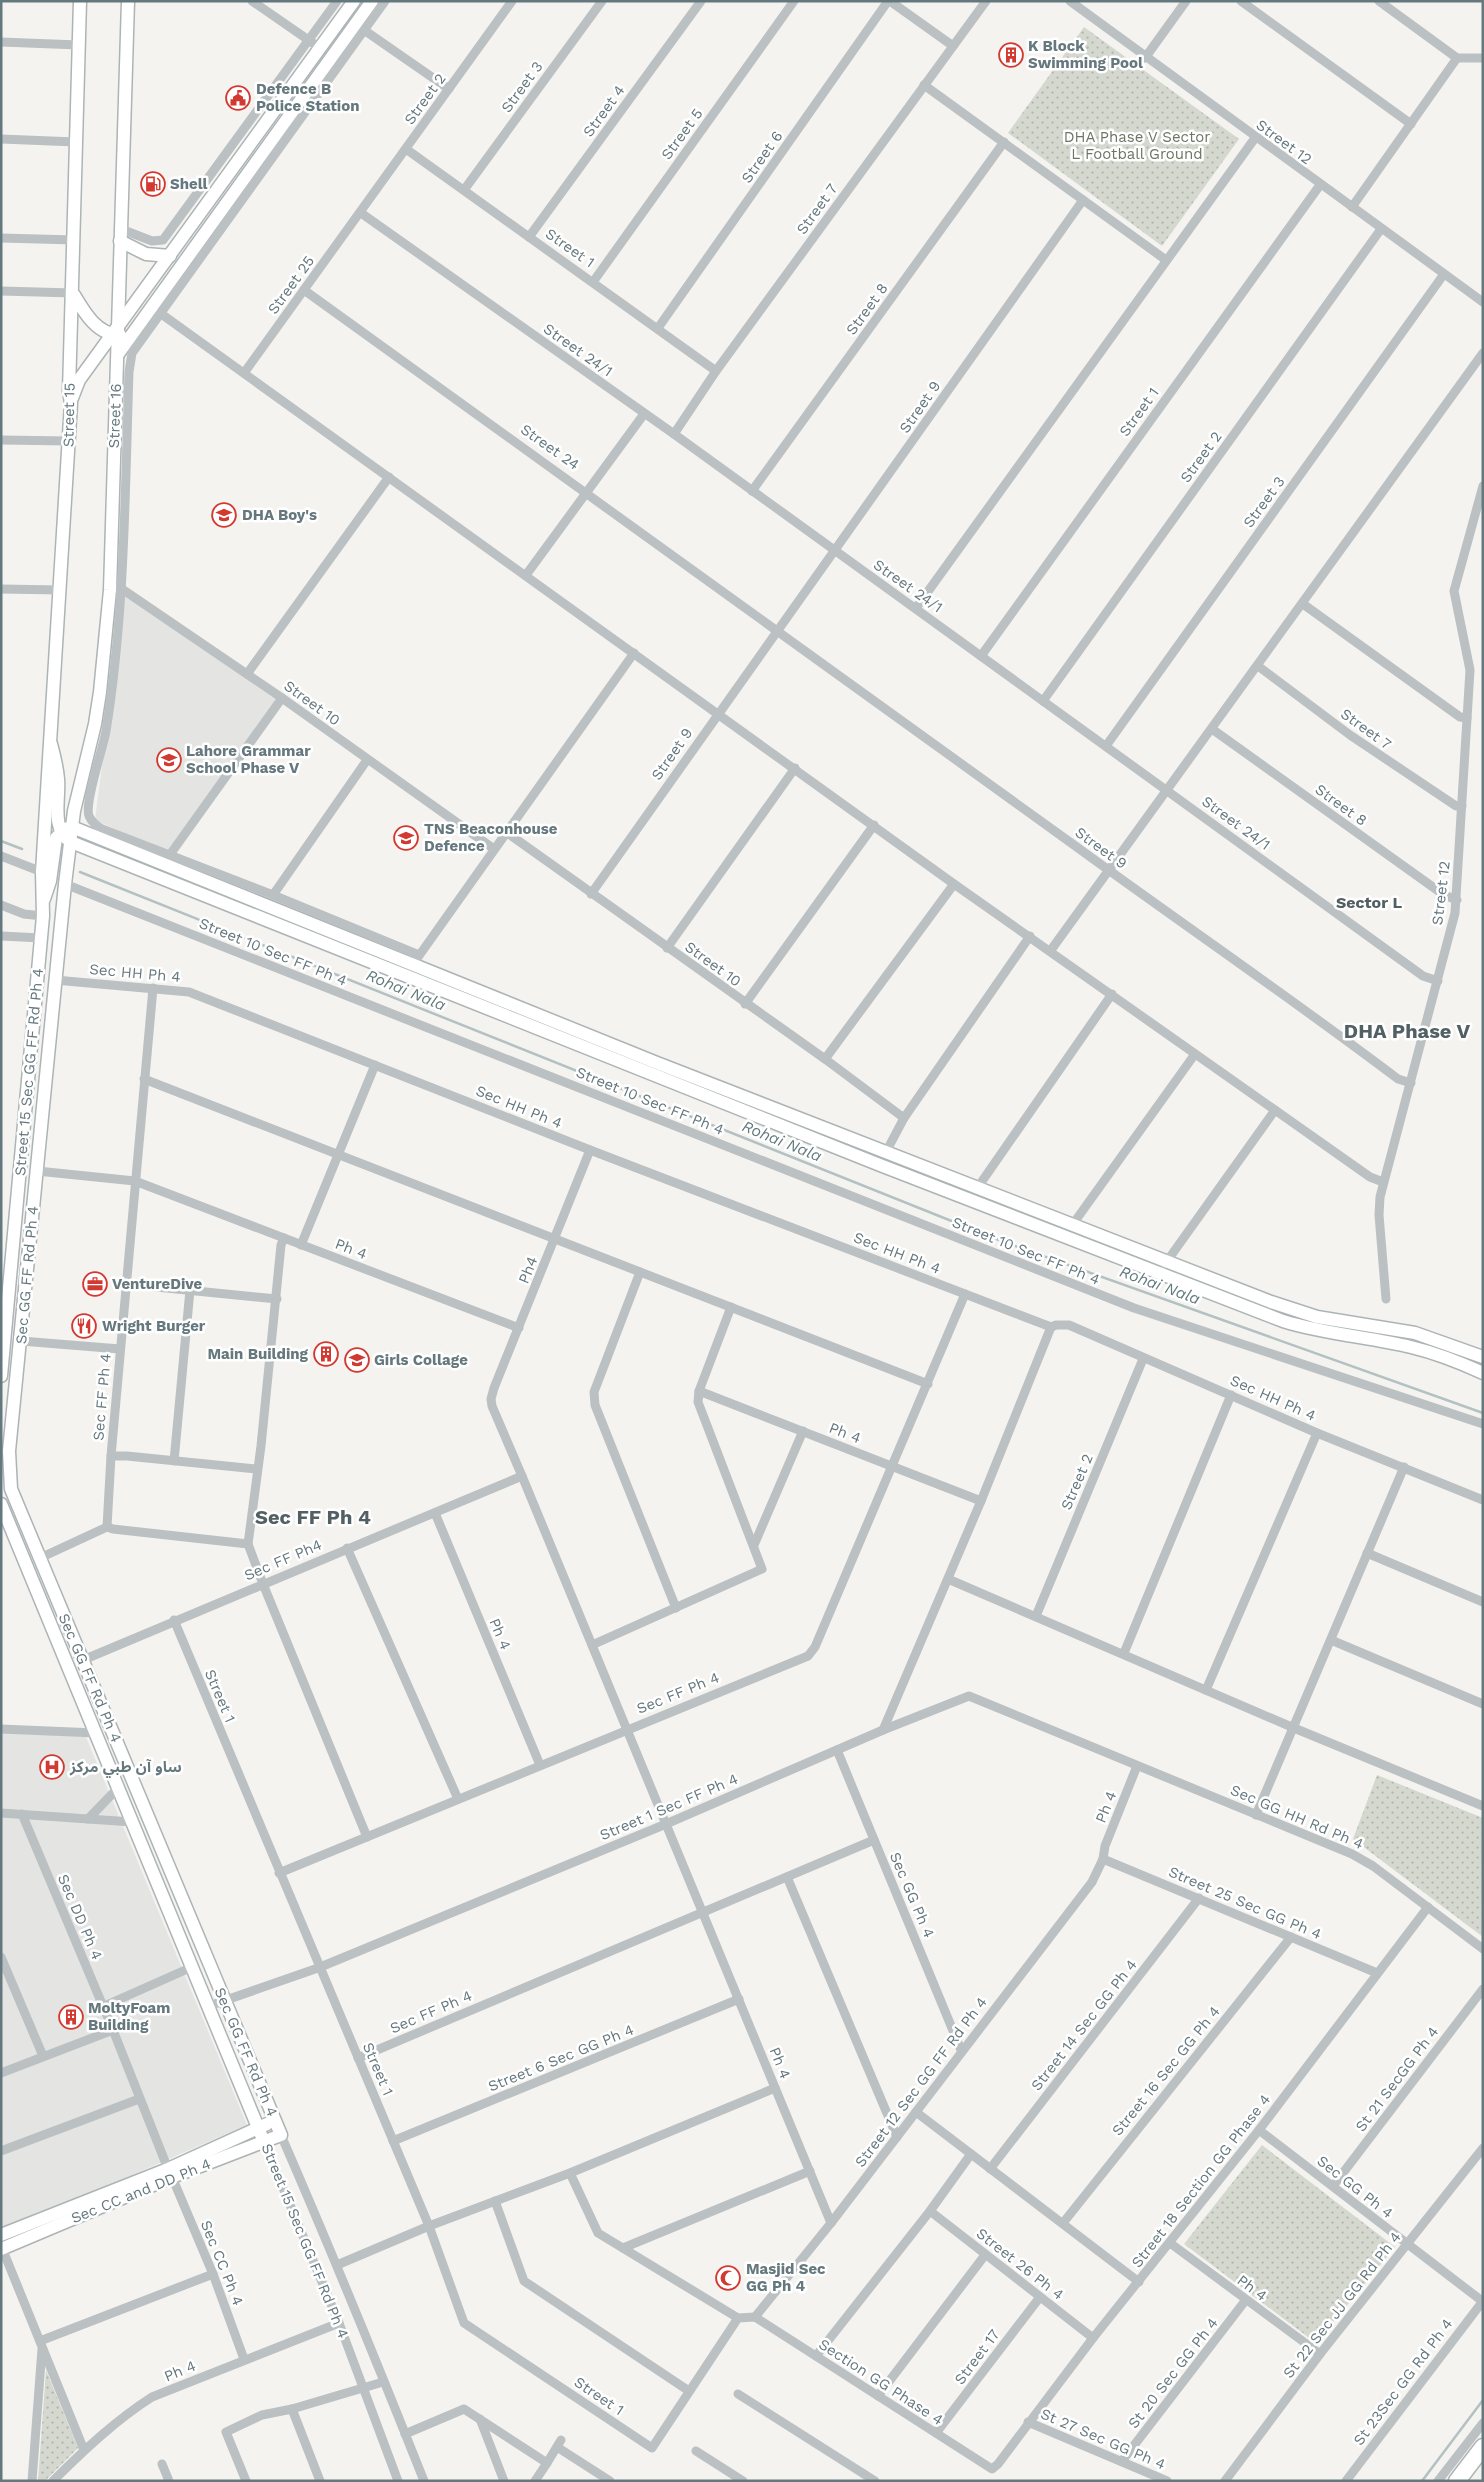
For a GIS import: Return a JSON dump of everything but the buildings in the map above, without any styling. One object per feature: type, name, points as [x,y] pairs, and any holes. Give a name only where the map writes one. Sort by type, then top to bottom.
[{"type":"highway","points":[[1458,2471],[1483,2447]]},
{"type":"main road","name":"Street 15","points":[[45,828],[71,403],[69,391],[75,240],[80,1]]},
{"type":"main road","name":"Street 16","points":[[67,829],[95,724],[116,589],[122,393],[115,332],[128,1]]},
{"type":"main road","points":[[71,403],[79,380],[354,1]]},
{"type":"main road","points":[[103,346],[112,346],[117,353],[372,1]]},
{"type":"main road","points":[[120,235],[146,254],[170,256]]},
{"type":"main road","points":[[73,294],[92,322],[115,332],[132,332]]},
{"type":"main road","points":[[51,744],[58,778],[57,814],[67,829],[296,911],[886,1152],[1270,1302],[1317,1317],[1416,1333],[1479,1354]]},
{"type":"main road","name":"Street 15 Sec GG FF Rd Ph 4","points":[[1,1376],[3,1334],[43,916],[42,872],[45,828]]},
{"type":"main road","points":[[44,899],[50,880],[55,843],[67,829]]},
{"type":"main road","name":"Sec GG FF Rd Ph 4","points":[[67,829],[71,842],[55,980],[9,1477],[11,1489],[281,2135]]},
{"type":"main road","points":[[71,842],[880,1165],[1296,1325],[1411,1347],[1457,1361],[1483,1373]]},
{"type":"main road","name":"Street 15 Sec GG FF Rd Ph 4","points":[[1,1504],[264,2142]]},
{"type":"main road","points":[[118,1784],[131,1775]]},
{"type":"main road","name":"Sec CC and DD Ph 4","points":[[2,2248],[170,2173],[275,2120]]},
{"type":"main road","name":"Sec CC and DD Ph 4","points":[[1,2235],[170,2173],[281,2135]]},
{"type":"street","points":[[252,1],[320,48]]},
{"type":"street","points":[[120,235],[152,241],[163,240],[336,1]]},
{"type":"street","points":[[122,393],[132,353],[385,1]]},
{"type":"street","name":"Street 2","points":[[361,213],[512,1]]},
{"type":"street","name":"Street 3","points":[[464,190],[602,1]]},
{"type":"street","name":"Street 4","points":[[529,237],[701,1]]},
{"type":"street","name":"Street 5","points":[[593,282],[794,1]]},
{"type":"street","points":[[889,1],[953,46]]},
{"type":"street","name":"Street 6","points":[[658,328],[889,1]]},
{"type":"street","name":"Street 7","points":[[674,434],[716,372],[986,1]]},
{"type":"street","name":"Street 12","points":[[1070,1],[1145,58],[1483,302]]},
{"type":"street","points":[[1145,58],[1186,1]]},
{"type":"street","points":[[1241,1],[1411,124]]},
{"type":"street","points":[[1379,1],[1457,58],[1483,58]]},
{"type":"street","points":[[364,30],[449,89]]},
{"type":"street","points":[[1,42],[79,45]]},
{"type":"street","points":[[1352,207],[1457,58]]},
{"type":"street","points":[[924,85],[1166,260]]},
{"type":"street","points":[[916,608],[1255,138]]},
{"type":"street","points":[[1,139],[76,142]]},
{"type":"street","name":"Street 8","points":[[752,491],[1004,142]]},
{"type":"street","name":"Street 1","points":[[406,149],[658,328],[716,372]]},
{"type":"street","name":"Street 1","points":[[981,656],[1320,185]]},
{"type":"street","name":"Street 9","points":[[590,894],[835,552],[1083,200]]},
{"type":"street","name":"Street 24/1","points":[[361,213],[916,608],[1422,976],[1438,981]]},
{"type":"street","name":"Street 25","points":[[244,373],[361,213]]},
{"type":"street","name":"Street 2","points":[[1044,701],[1382,229]]},
{"type":"street","points":[[166,236],[178,244]]},
{"type":"street","points":[[1,238],[75,240]]},
{"type":"street","name":"Street 3","points":[[1106,746],[1444,274]]},
{"type":"street","name":"Street 24","points":[[304,290],[586,490],[778,630]]},
{"type":"street","points":[[1,291],[73,294]]},
{"type":"street","points":[[160,313],[954,884],[1051,950],[1370,1177],[1383,1182]]},
{"type":"street","points":[[1051,950],[1483,353]]},
{"type":"street","points":[[526,575],[586,490],[644,414]]},
{"type":"street","points":[[1,440],[69,441]]},
{"type":"street","points":[[247,674],[389,477]]},
{"type":"street","name":"Street 12","points":[[1386,1299],[1379,1215],[1383,1182],[1438,981],[1457,900],[1470,670],[1454,591],[1483,486]]},
{"type":"street","points":[[116,589],[106,731],[90,796],[88,815],[93,823],[102,829],[272,895],[296,911]]},
{"type":"street","name":"Street 10","points":[[116,589],[282,698],[494,849]]},
{"type":"street","points":[[1,590],[61,590]]},
{"type":"street","points":[[1303,604],[1460,717],[1467,718]]},
{"type":"street","name":"Street 9","points":[[778,630],[1110,871],[1312,1014],[1398,1079],[1411,1083]]},
{"type":"street","points":[[416,960],[634,653]]},
{"type":"street","name":"Street 7","points":[[1258,666],[1400,770],[1456,806],[1462,806]]},
{"type":"street","points":[[169,856],[282,698]]},
{"type":"street","name":"Street 8","points":[[1212,730],[1444,895],[1457,900]]},
{"type":"street","points":[[272,895],[367,760]]},
{"type":"street","points":[[667,948],[795,768]]},
{"type":"street","points":[[745,1004],[874,825]]},
{"type":"street","name":"Street 10","points":[[506,832],[590,894],[825,1059],[904,1118]]},
{"type":"street","points":[[1,856],[42,872]]},
{"type":"street","name":"Street 10 Sec FF Ph 4","points":[[65,884],[1134,1308],[1483,1424]]},
{"type":"street","points":[[825,1059],[954,884]]},
{"type":"street","points":[[1,905],[24,914],[43,916]]},
{"type":"street","points":[[1,936],[41,938]]},
{"type":"street","points":[[886,1152],[904,1118],[1030,936]]},
{"type":"street","name":"Sec HH Ph 4","points":[[55,980],[190,992],[590,1150],[1051,1327],[1068,1325],[1317,1433],[1483,1500]]},
{"type":"street","name":"Sec FF Ph 4","points":[[107,1527],[105,1520],[110,1456],[153,988]]},
{"type":"street","points":[[978,1187],[1112,994]]},
{"type":"street","points":[[1073,1224],[1195,1054]]},
{"type":"street","points":[[301,1244],[375,1065]]},
{"type":"street","points":[[144,1079],[928,1384]]},
{"type":"street","points":[[1161,1273],[1166,1261],[1275,1110]]},
{"type":"street","name":"Ph4","points":[[522,1476],[492,1406],[491,1399],[590,1150]]},
{"type":"street","points":[[37,1171],[135,1181]]},
{"type":"street","name":"Ph 4","points":[[135,1181],[519,1328]]},
{"type":"street","points":[[284,1238],[281,1245],[248,1544],[367,1837]]},
{"type":"street","points":[[640,1272],[594,1392],[594,1398],[676,1608]]},
{"type":"street","points":[[126,1284],[276,1299]]},
{"type":"street","points":[[174,1461],[190,1290]]},
{"type":"street","points":[[894,1466],[965,1294]]},
{"type":"street","points":[[592,1645],[762,1568],[698,1402],[699,1391],[731,1307]]},
{"type":"street","points":[[883,1730],[981,1501],[1051,1327]]},
{"type":"street","points":[[21,1341],[120,1348]]},
{"type":"street","name":"Street 2","points":[[1036,1616],[1143,1359]]},
{"type":"street","name":"Ph 4","points":[[699,1391],[981,1501]]},
{"type":"street","points":[[1124,1653],[1231,1395]]},
{"type":"street","points":[[754,1545],[803,1431]]},
{"type":"street","points":[[1206,1690],[1317,1433]]},
{"type":"street","points":[[110,1456],[257,1469]]},
{"type":"street","name":"Sec FF Ph 4","points":[[279,1873],[626,1729],[808,1656],[815,1647],[894,1466]]},
{"type":"street","points":[[1256,1815],[1404,1467]]},
{"type":"street","points":[[522,1476],[703,1914]]},
{"type":"street","name":"Sec FF Ph4","points":[[83,1660],[174,1620],[522,1476]]},
{"type":"street","name":"Ph 4","points":[[435,1513],[540,1765]]},
{"type":"street","points":[[40,1558],[107,1527]]},
{"type":"street","name":"Sec FF Ph4","points":[[107,1527],[248,1544]]},
{"type":"street","points":[[347,1548],[458,1799]]},
{"type":"street","points":[[1367,1553],[1483,1602]]},
{"type":"street","points":[[948,1579],[1124,1653],[1294,1728],[1483,1806]]},
{"type":"street","name":"Street 1","points":[[174,1620],[318,1968],[429,2226],[464,2323],[652,2448],[689,2391]]},
{"type":"street","points":[[1332,1640],[1483,1704]]},
{"type":"street","name":"Street 1 Sec FF Ph 4","points":[[209,2006],[318,1968],[666,1824],[883,1730],[969,1696],[1137,1766]]},
{"type":"street","points":[[1,1729],[96,1733]]},
{"type":"street","name":"Sec GG Ph 4","points":[[837,1750],[961,2050]]},
{"type":"street","name":"Ph 4","points":[[1103,1859],[1105,1846],[1137,1766]]},
{"type":"street","name":"Sec GG HH Rd Ph 4","points":[[1137,1766],[1362,1859],[1483,1949]]},
{"type":"street","points":[[88,1819],[118,1784]]},
{"type":"street","points":[[1,1813],[132,1822]]},
{"type":"street","name":"Sec DD Ph 4","points":[[22,1814],[170,2173]]},
{"type":"street","name":"Sec FF Ph 4","points":[[358,2058],[703,1914],[874,1840]]},
{"type":"street","name":"Street 25 Sec GG Ph 4","points":[[1103,1859],[1377,1973]]},
{"type":"street","name":"Street 12 Sec GG FF Rd Ph 4","points":[[755,2317],[831,2223],[961,2050],[1092,1882],[1103,1859]]},
{"type":"street","points":[[787,1877],[897,2137]]},
{"type":"street","name":"Street 14 Sec GG Ph 4","points":[[990,2169],[1199,1898]]},
{"type":"street","name":"Street 18 Section GG Phase 4","points":[[992,2469],[998,2464],[1093,2338],[1259,2130],[1428,1907]]},
{"type":"street","name":"Ph 4","points":[[703,1914],[831,2223]]},
{"type":"street","name":"Street 16 Sec GG Ph 4","points":[[1063,2223],[1291,1937]]},
{"type":"street","points":[[1,1957],[43,2056]]},
{"type":"street","points":[[102,2007],[192,1967]]},
{"type":"street","name":"St 21 SecGG Ph 4","points":[[1333,2186],[1483,1989]]},
{"type":"street","name":"Street 6 Sec GG Ph 4","points":[[393,2141],[738,1999]]},
{"type":"street","points":[[1,2073],[112,2030]]},
{"type":"street","points":[[337,2265],[429,2226],[570,2173],[775,2088]]},
{"type":"street","points":[[1,2152],[139,2099]]},
{"type":"street","points":[[916,2112],[1139,2282]]},
{"type":"street","name":"Sec GG Ph 4","points":[[1259,2130],[1482,2301]]},
{"type":"street","name":"Sec GG FF Rd Ph 4","points":[[281,2135],[337,2265],[424,2481]]},
{"type":"street","name":"Street 15 Sec GG FF Rd Ph 4","points":[[264,2142],[364,2387],[398,2481]]},
{"type":"street","name":"St 22 Sec JJ GG Rd Ph 4","points":[[1225,2481],[1320,2354],[1483,2148]]},
{"type":"street","points":[[816,2356],[930,2211],[971,2154]]},
{"type":"street","points":[[624,2248],[810,2170]]},
{"type":"street","name":"Sec CC Ph 4","points":[[170,2173],[213,2274],[244,2359]]},
{"type":"street","points":[[570,2173],[598,2232],[738,2318],[755,2317]]},
{"type":"street","points":[[495,2201],[524,2281],[689,2391],[738,2318]]},
{"type":"street","name":"Street 26 Ph 4","points":[[930,2211],[984,2255],[1093,2338]]},
{"type":"street","name":"Ph 4","points":[[1170,2243],[1245,2301],[1320,2354]]},
{"type":"street","points":[[2,2248],[84,2450]]},
{"type":"street","points":[[878,2396],[984,2255]]},
{"type":"street","points":[[41,2344],[213,2274]]},
{"type":"street","name":"Street 17","points":[[936,2433],[1040,2297]]},
{"type":"street","name":"St 20 Sec GG Ph 4","points":[[1122,2461],[1245,2301]]},
{"type":"street","name":"St 23Sec GG Rd Ph 4","points":[[1346,2481],[1482,2301]]},
{"type":"street","name":"Section GG Phase 4","points":[[755,2317],[992,2469]]},
{"type":"street","name":"Ph 4","points":[[53,2481],[84,2450],[128,2412],[152,2397],[338,2323]]},
{"type":"street","points":[[32,2481],[41,2344]]},
{"type":"street","points":[[246,2481],[226,2432],[262,2415],[292,2409],[383,2382]]},
{"type":"street","points":[[738,2394],[876,2481]]},
{"type":"street","points":[[292,2409],[320,2481]]},
{"type":"street","points":[[405,2434],[464,2409],[547,2463]]},
{"type":"street","points":[[480,2419],[504,2481]]},
{"type":"street","name":"St 27 Sec GG Ph 4","points":[[1028,2422],[1167,2481]]},
{"type":"street","points":[[1438,2481],[1458,2471],[1483,2423]]},
{"type":"street","points":[[535,2481],[559,2443],[610,2481]]},
{"type":"street","points":[[696,2451],[743,2481]]},
{"type":"street","points":[[162,2464],[169,2481]]},
{"type":"shaded area","name":"Lahore Grammar School Phase V","points":[[124,594],[278,701],[168,853],[95,820]]},
{"type":"shaded area","points":[[1,1732],[86,1737],[247,2125],[1,2232]]},
{"type":"green space","name":"DHA Phase V Sector L Football Ground","points":[[1084,27],[1239,139],[1162,246],[1008,133]]},
{"type":"green space","points":[[1377,1775],[1483,1818],[1483,1937],[1353,1839]]},
{"type":"green space","points":[[1262,2145],[1395,2247],[1316,2343],[1184,2244]]},
{"type":"green space","points":[[46,2370],[78,2448],[45,2481],[38,2481]]},
{"type":"waterway","name":"Rohai Nala","points":[[1,841],[22,849]]},
{"type":"waterway","name":"Rohai Nala","points":[[80,872],[1004,1242],[1483,1413]]},
{"type":"waterway","points":[[1422,2481],[1483,2400]]},
{"type":"place","name":"K Block Swimming Pool","points":[[1011,55]]},
{"type":"place","name":"Defence B Police Station","points":[[238,98]]},
{"type":"place","name":"Shell","points":[[153,184]]},
{"type":"place","name":"DHA Boy's","points":[[224,515]]},
{"type":"place","name":"Lahore Grammar School Phase V","points":[[169,760]]},
{"type":"place","name":"TNS Beaconhouse Defence","points":[[406,838]]},
{"type":"place","name":"VentureDive","points":[[95,1284]]},
{"type":"place","name":"Wright Burger","points":[[84,1326]]},
{"type":"place","name":"Main Building","points":[[326,1354]]},
{"type":"place","name":"Girls Collage","points":[[357,1360]]},
{"type":"place","name":"ساو آن طبي مرکز","points":[[52,1767]]},
{"type":"place","name":"MoltyFoam Building","points":[[71,2017]]},
{"type":"place","name":"Masjid Sec GG Ph 4","points":[[728,2278]]},
{"type":"district","name":"Sector L","points":[[1369,902]]},
{"type":"district","name":"DHA Phase V","points":[[1407,1031]]},
{"type":"district","name":"Sec FF Ph 4","points":[[313,1517]]}]
